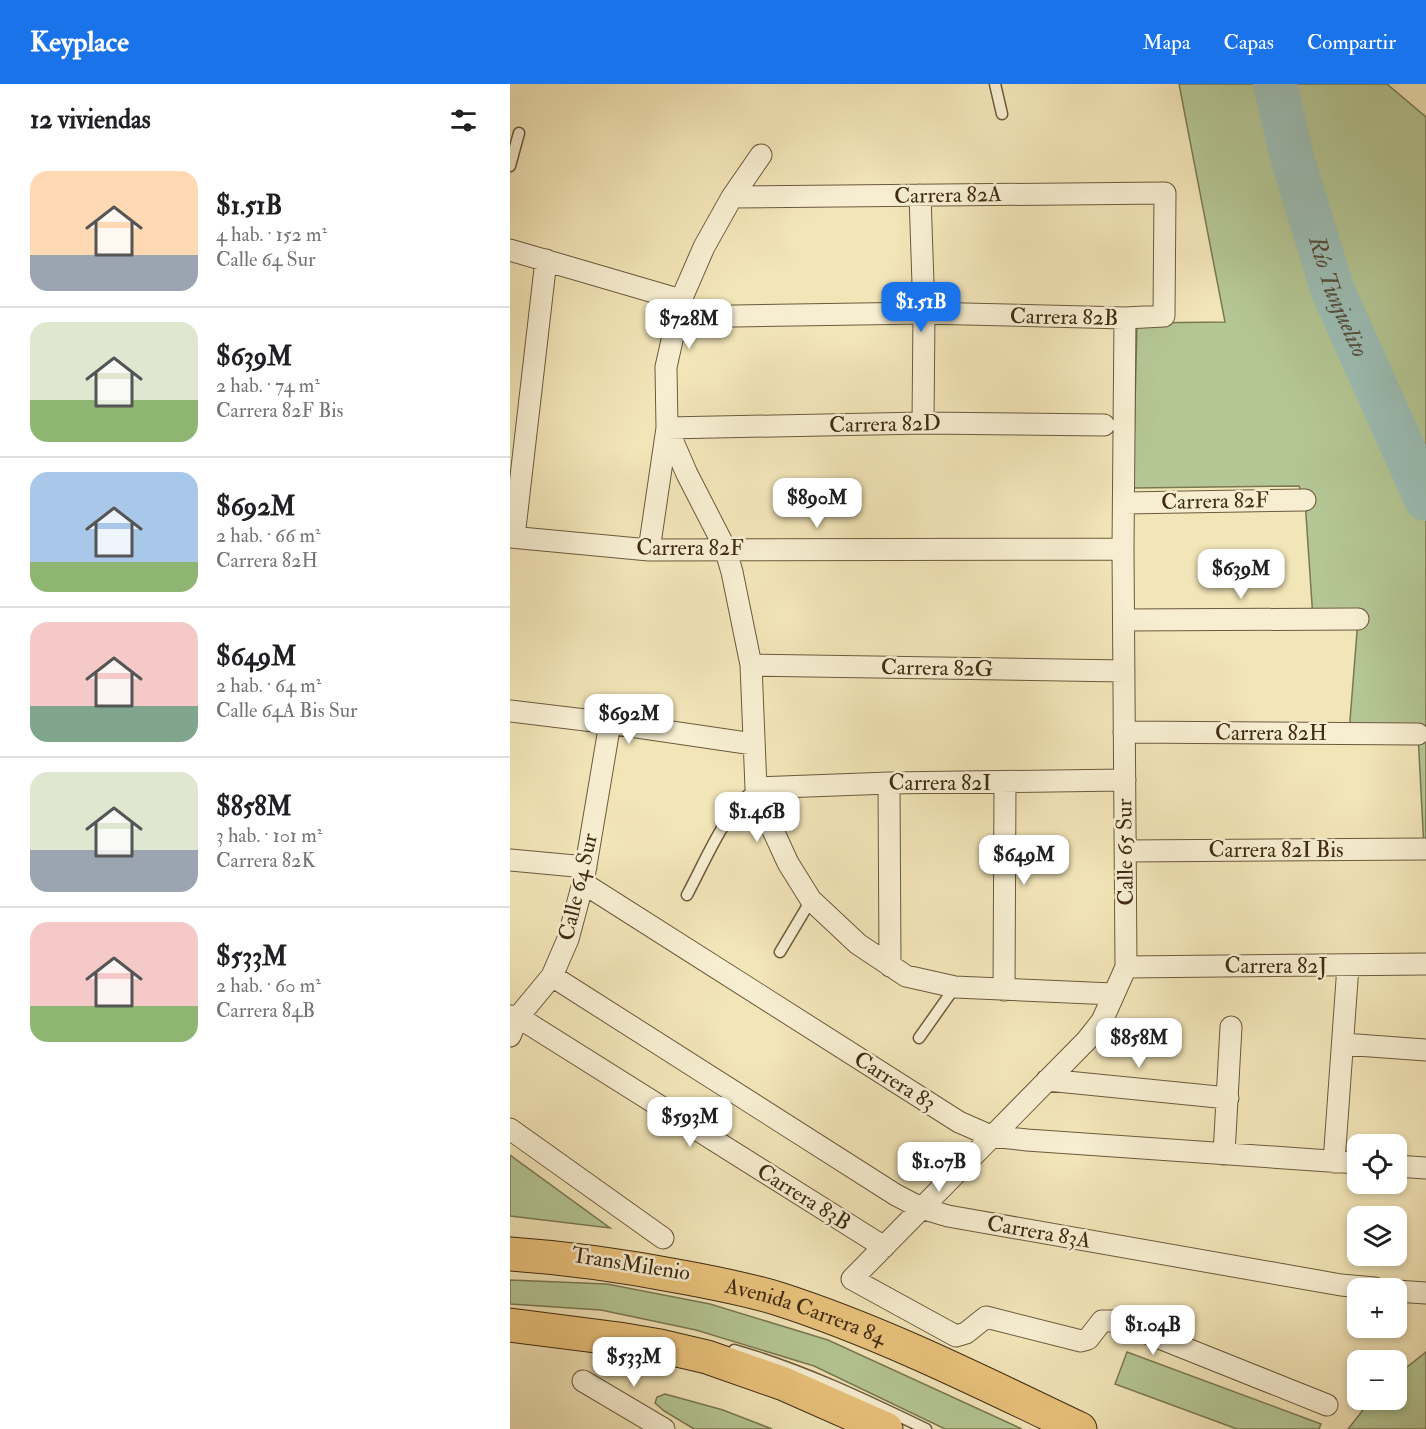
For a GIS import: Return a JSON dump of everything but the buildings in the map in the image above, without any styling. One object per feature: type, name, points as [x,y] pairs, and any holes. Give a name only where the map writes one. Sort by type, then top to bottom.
[{"type":"main road","name":"Avenida Carrera 84","points":[[510,1254],[657,1272],[778,1298],[881,1335],[1080,1429]]},
{"type":"main road","points":[[510,1325],[568,1331],[650,1344],[707,1357],[784,1384],[886,1429]]},
{"type":"street","points":[[649,550],[667,429],[666,367],[679,308],[704,247],[732,197],[761,155]]},
{"type":"street","name":"Carrera 82A","points":[[732,197],[1165,193],[1164,316]]},
{"type":"street","points":[[920,195],[924,313],[923,423]]},
{"type":"street","name":"Carrera 82B","points":[[510,250],[546,260],[679,308],[1125,318],[1164,316]]},
{"type":"street","points":[[512,537],[546,260]]},
{"type":"street","name":"Calle 65 Sur","points":[[1125,318],[1123,549],[1126,967],[1102,1021],[1087,1040],[852,1279],[956,1336],[966,1333],[986,1317],[1081,1341],[1088,1340],[1102,1321],[1117,1321],[1327,1405]]},
{"type":"street","name":"Carrera 82D","points":[[667,429],[923,423],[1104,425]]},
{"type":"street","points":[[667,429],[725,548],[751,665],[756,788],[765,814],[788,863],[811,900],[858,944],[906,976],[955,987],[1113,994]]},
{"type":"street","name":"Carrera 82F","points":[[1125,503],[1305,500]]},
{"type":"street","name":"Carrera 82F","points":[[512,537],[649,550],[725,548],[1123,549]]},
{"type":"street","points":[[1124,620],[1358,619]]},
{"type":"street","name":"Carrera 82G","points":[[751,665],[1124,671]]},
{"type":"street","points":[[510,711],[753,744]]},
{"type":"street","name":"Calle 64 Sur","points":[[513,1023],[552,976],[568,939],[585,875],[610,723]]},
{"type":"street","name":"Carrera 82H","points":[[1124,732],[1418,734]]},
{"type":"street","name":"Carrera 82I","points":[[756,788],[889,783],[1125,780]]},
{"type":"street","points":[[889,783],[890,966]]},
{"type":"street","points":[[1004,990],[1005,783]]},
{"type":"street","name":"Carrera 82I Bis","points":[[1126,850],[1426,849]]},
{"type":"street","name":"Carrera 83","points":[[510,860],[585,875],[959,1122],[991,1136],[1347,1163]]},
{"type":"street","name":"Carrera 82J","points":[[1126,967],[1426,964]]},
{"type":"street","points":[[1334,1162],[1348,966]]},
{"type":"street","name":"Carrera 83A","points":[[552,976],[896,1195],[921,1208],[948,1216],[1347,1286]]},
{"type":"street","name":"Carrera 83B","points":[[513,1023],[884,1247]]},
{"type":"street","points":[[1224,1154],[1232,1027]]},
{"type":"street","points":[[1343,1044],[1426,1050]]},
{"type":"street","points":[[1047,1080],[1228,1098]]},
{"type":"street","points":[[510,1129],[663,1238]]},
{"type":"street","points":[[1407,1167],[1426,1168]]},
{"type":"street","points":[[1407,1292],[1426,1293]]},
{"type":"street","points":[[583,1381],[664,1429]]},
{"type":"lane","points":[[995,84],[1002,114]]},
{"type":"lane","points":[[510,166],[519,133]]},
{"type":"lane","points":[[687,895],[732,811],[756,788]]},
{"type":"lane","points":[[780,952],[811,900]]},
{"type":"lane","points":[[919,1038],[955,987]]},
{"type":"lane","points":[[724,1347],[766,1359],[846,1391],[926,1429]]},
{"type":"green space","points":[[1179,84],[1387,84],[1426,117],[1426,848],[1424,849],[1418,734],[1349,733],[1358,619],[1313,619],[1305,500],[1299,486],[1133,488],[1137,323],[1225,322]]},
{"type":"green space","points":[[510,1155],[610,1228],[510,1216]]},
{"type":"green space","points":[[510,1280],[607,1284],[710,1304],[828,1340],[1022,1429],[945,1429],[814,1366],[696,1330],[601,1310],[510,1304]]},
{"type":"green space","points":[[1127,1352],[1321,1424],[1319,1429],[1237,1429],[1115,1384]]},
{"type":"green space","points":[[1426,1352],[1426,1429],[1348,1429],[1363,1410],[1407,1410],[1407,1367]]},
{"type":"green space","points":[[665,1394],[723,1410],[772,1429],[694,1429],[655,1403],[657,1397]]},
{"type":"waterway","name":"Río Tunjuelito","points":[[1275,84],[1293,161],[1333,291],[1426,499]]}]
